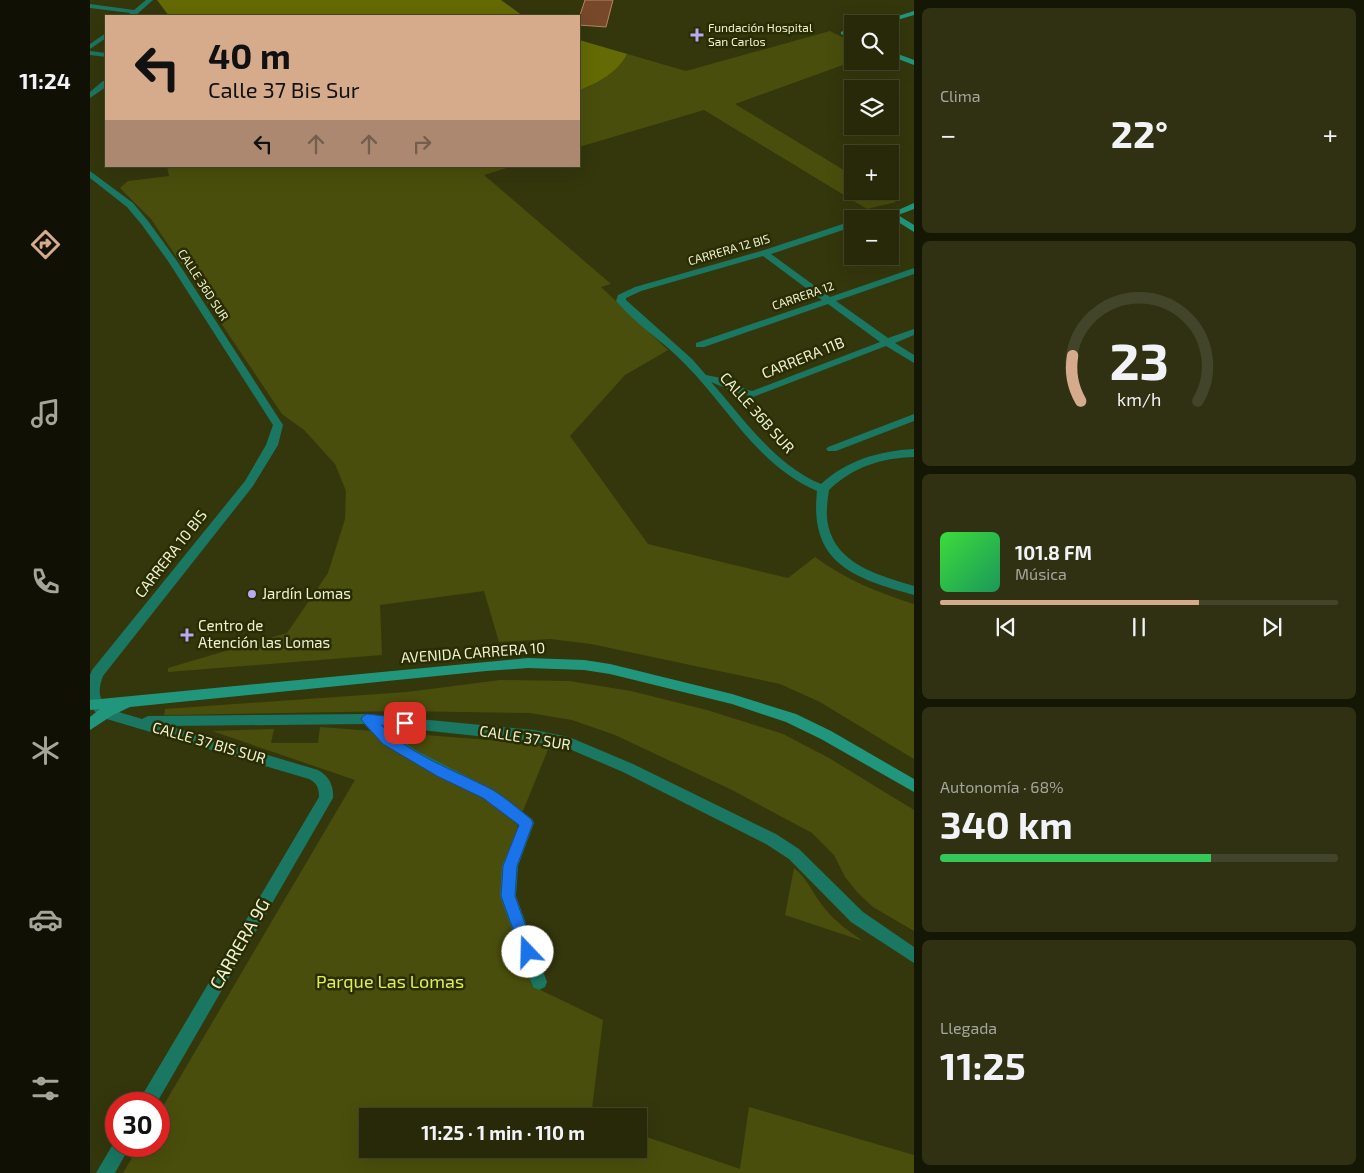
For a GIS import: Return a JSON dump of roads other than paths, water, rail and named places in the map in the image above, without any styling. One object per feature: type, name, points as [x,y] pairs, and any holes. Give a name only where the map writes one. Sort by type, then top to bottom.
[{"type":"main road","points":[[899,17],[914,13]]},
{"type":"main road","points":[[899,57],[914,63]]},
{"type":"main road","points":[[899,212],[914,206]]},
{"type":"main road","points":[[899,220],[914,230]]},
{"type":"main road","name":"AVENIDA CARRERA 10","points":[[92,704],[132,702],[486,666],[528,663],[584,665],[610,669],[732,699],[783,715],[826,735],[914,786]]},
{"type":"main road","name":"AVENIDA CARRERA 10","points":[[90,726],[105,713],[132,702]]},
{"type":"street","points":[[90,6],[134,14],[150,0]]},
{"type":"street","points":[[90,47],[105,36]]},
{"type":"street","points":[[90,53],[105,55]]},
{"type":"street","points":[[90,96],[105,84]]},
{"type":"street","name":"CALLE 36D SUR","points":[[90,174],[130,206],[145,223],[278,425]]},
{"type":"street","name":"CARRERA 12 BIS","points":[[624,306],[621,298],[638,289],[764,253],[844,227]]},
{"type":"street","points":[[764,253],[914,360]]},
{"type":"street","name":"CARRERA 12","points":[[700,345],[914,271]]},
{"type":"street","name":"CALLE 36B SUR","points":[[624,306],[679,351],[770,456],[804,481],[823,489]]},
{"type":"street","name":"CARRERA 11B","points":[[704,378],[721,380],[740,390],[753,394],[885,341],[914,332]]},
{"type":"street","points":[[832,449],[914,417]]},
{"type":"street","name":"CARRERA 10 BIS","points":[[92,704],[91,691],[97,674],[249,483],[272,445],[278,425]]},
{"type":"street","points":[[914,453],[863,462],[835,476],[823,489],[820,501],[822,530],[825,540],[833,552],[862,574],[914,591]]},
{"type":"street","name":"CALLE 37 BIS SUR","points":[[92,704],[105,713],[314,774],[324,782]]},
{"type":"street","points":[[367,719],[388,740],[442,772],[488,794],[526,823],[510,866],[508,896],[539,982]]},
{"type":"street","name":"CALLE 37 SUR","points":[[133,721],[367,719],[548,738],[569,743],[591,751],[680,792],[771,839],[794,854],[857,917],[914,956]]},
{"type":"street","name":"CARRERA 9G","points":[[153,1092],[326,798],[324,782]]},
{"type":"street","points":[[105,1173],[114,1157]]},
{"type":"place","name":"Fundación Hospital San Carlos","points":[[697,35]]},
{"type":"place","name":"Jardín Lomas","points":[[252,594]]},
{"type":"place","name":"Centro de Atención las Lomas","points":[[187,635]]},
{"type":"park label","name":"Parque Las Lomas","points":[[390,982]]}]
